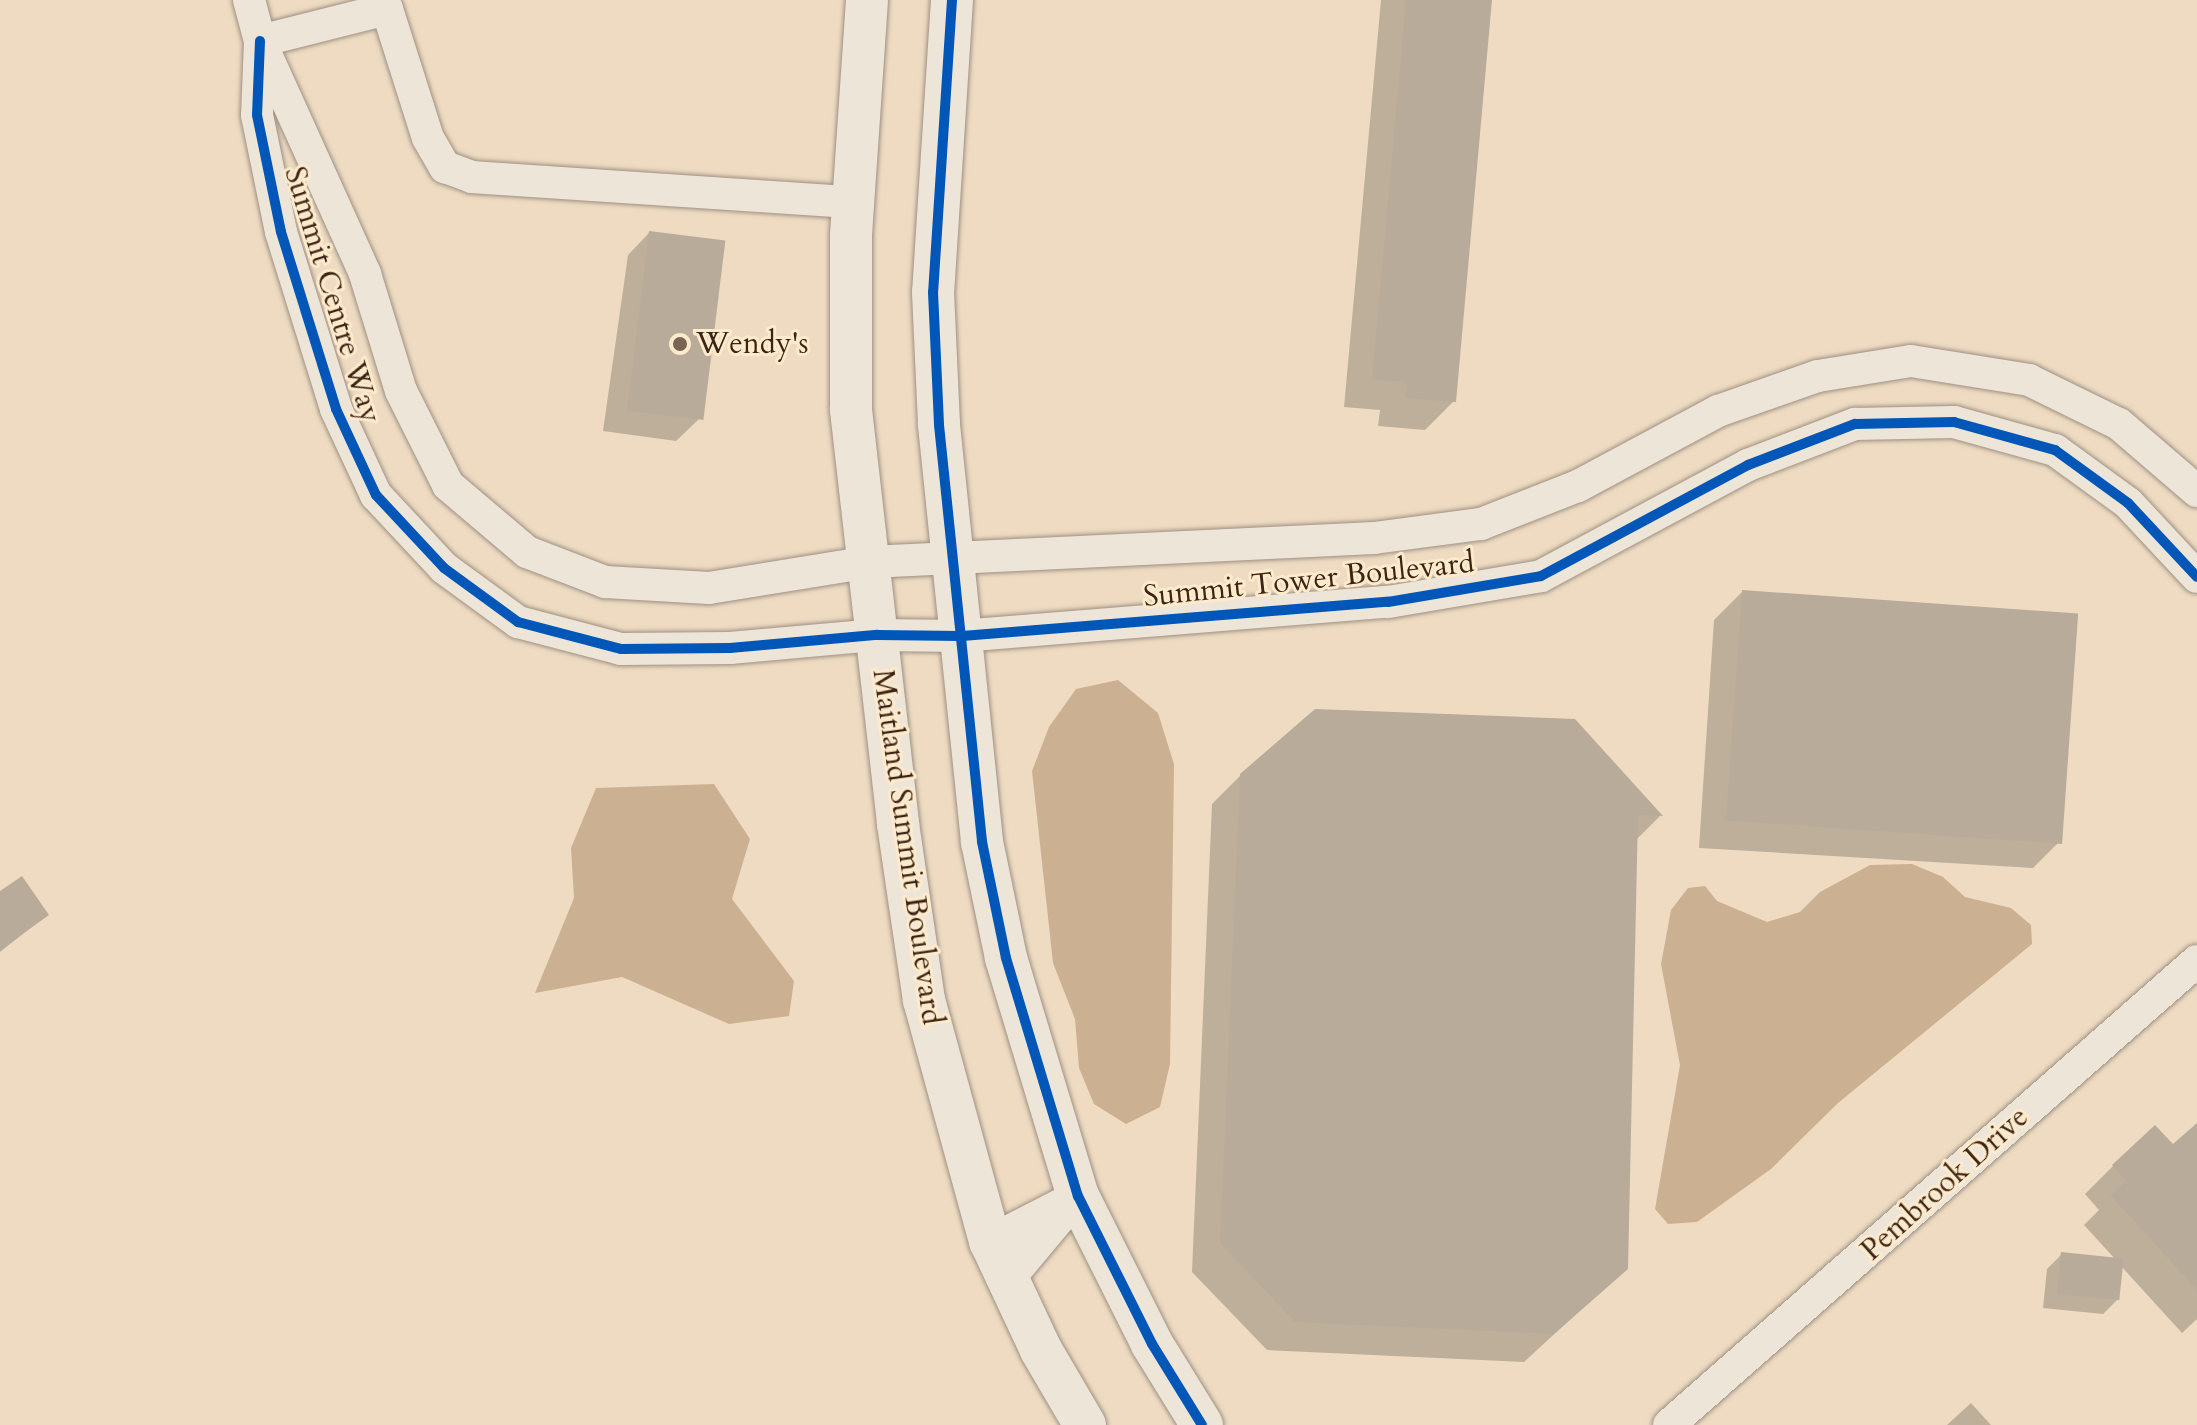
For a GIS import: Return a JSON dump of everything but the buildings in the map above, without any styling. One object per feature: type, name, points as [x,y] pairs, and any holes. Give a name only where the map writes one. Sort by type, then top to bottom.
[{"type":"street","name":"Summit Centre Way","points":[[249,0],[260,41],[365,274],[401,391],[448,485],[527,552],[605,582],[709,588],[869,562],[952,557]]},
{"type":"street","name":"Maitland Summit Boulevard","points":[[867,0],[853,202],[851,410],[924,1000],[990,1241],[1007,1281],[1085,1425]]},
{"type":"street","points":[[952,0],[933,292],[952,557],[982,842],[1006,958],[1078,1196],[1152,1344],[1202,1425]]},
{"type":"street","points":[[260,41],[387,9],[428,138],[445,167],[472,177],[853,202]]},
{"type":"street","name":"Summit Centre Way","points":[[260,41],[257,115],[281,232],[336,409],[376,495],[444,568],[518,622],[621,649],[730,648],[877,635],[961,636]]},
{"type":"street","name":"Summit Tower Boulevard","points":[[952,557],[1374,538],[1481,524],[1578,486],[1718,411],[1818,376],[1911,361],[2029,380],[2119,424],[2197,491]]},
{"type":"street","name":"Summit Tower Boulevard","points":[[961,636],[1388,602],[1541,576],[1748,465],[1855,424],[1954,422],[2055,450],[2128,503],[2197,577]]},
{"type":"street","name":"Pembrook Drive","points":[[1680,1419],[2197,961]]},
{"type":"street","points":[[990,1241],[1078,1196]]},
{"type":"street","points":[[1007,1281],[1078,1196]]},
{"type":"shaded area","points":[[1118,680],[1158,713],[1174,764],[1170,1064],[1160,1107],[1126,1124],[1094,1104],[1079,1068],[1075,1019],[1053,963],[1032,771],[1049,727],[1076,689]]},
{"type":"shaded area","points":[[714,784],[750,839],[732,899],[794,981],[789,1016],[729,1024],[622,977],[535,993],[574,898],[571,848],[596,788]]},
{"type":"shaded area","points":[[1912,864],[1943,877],[1965,897],[2011,908],[2031,925],[2032,944],[1838,1103],[1771,1169],[1697,1222],[1668,1224],[1655,1209],[1680,1065],[1661,964],[1671,910],[1688,888],[1705,886],[1717,901],[1767,922],[1800,912],[1820,892],[1870,865]]},
{"type":"cycle path","points":[[952,0],[933,292],[939,425],[982,842],[1006,958],[1078,1196],[1152,1344],[1202,1425]]},
{"type":"cycle path","points":[[260,41],[257,115],[281,232],[336,409],[376,495],[444,568],[518,622],[621,649],[730,648],[877,635],[961,636],[1388,602],[1541,576],[1748,465],[1855,424],[1954,422],[2055,450],[2128,503],[2197,577]]},
{"type":"place","name":"Wendy's","points":[[680,344]]}]
